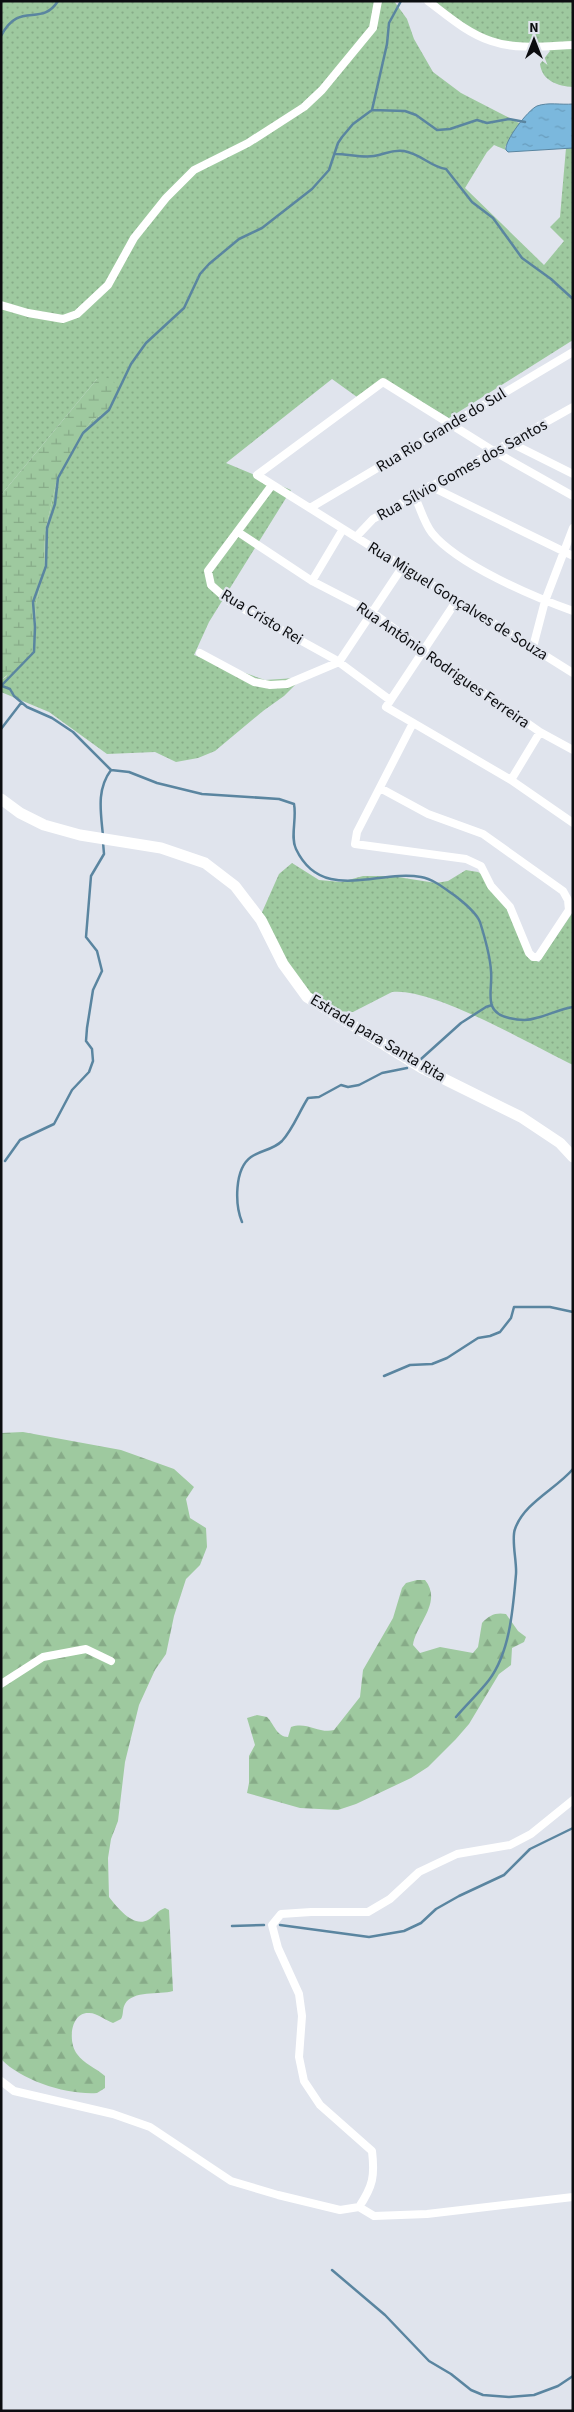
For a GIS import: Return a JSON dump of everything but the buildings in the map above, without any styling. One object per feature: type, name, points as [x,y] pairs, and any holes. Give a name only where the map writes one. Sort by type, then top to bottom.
[{"type":"main road","name":"Estrada para Santa Rita","points":[[1,800],[44,825],[80,835],[161,848],[205,863],[235,886],[261,920],[283,964],[307,997],[422,1068],[521,1118],[560,1143],[573,1157]]},
{"type":"street","points":[[1,305],[28,313],[63,319],[77,314],[108,285],[134,238],[166,198],[194,170],[248,143],[304,107],[322,90],[373,28],[378,1]]},
{"type":"street","points":[[428,1],[460,25],[491,41],[530,47],[573,45]]},
{"type":"street","name":"Rua Rio Grande do Sul","points":[[310,508],[573,352]]},
{"type":"street","name":"Rua Miguel Gonçalves de Souza","points":[[450,424],[383,382],[257,475],[573,673]]},
{"type":"street","name":"Rua Sílvio Gomes dos Santos","points":[[356,537],[373,519],[430,486],[569,414],[573,407]]},
{"type":"street","points":[[450,424],[573,496]]},
{"type":"street","points":[[511,443],[573,474]]},
{"type":"street","name":"Rua Cristo Rei","points":[[272,485],[208,571],[211,585],[229,601],[339,662],[413,723],[511,780],[573,823]]},
{"type":"street","points":[[430,486],[573,556]]},
{"type":"street","points":[[414,495],[431,532],[448,549],[482,570],[545,601],[573,611]]},
{"type":"street","points":[[533,647],[545,601],[573,528]]},
{"type":"street","points":[[312,581],[343,529]]},
{"type":"street","name":"Rua Antônio Rodrigues Ferreira","points":[[238,532],[312,581],[372,612],[424,651],[540,732],[573,750]]},
{"type":"street","points":[[200,653],[254,682],[270,686],[287,684],[339,662],[403,566]]},
{"type":"street","points":[[388,704],[457,600]]},
{"type":"street","points":[[380,788],[428,814],[483,834],[563,891],[568,900],[569,910],[538,957],[533,958],[529,953],[510,908],[491,886],[481,866],[466,859],[355,844],[357,832],[413,723]]},
{"type":"street","points":[[511,780],[540,732]]},
{"type":"street","points":[[1,1684],[43,1658],[86,1649],[111,1661]]},
{"type":"street","points":[[359,2207],[370,2190],[375,2170],[372,2150],[320,2105],[304,2081],[299,2057],[302,2016],[299,1994],[278,1948],[272,1925],[281,1914],[368,1912],[390,1900],[419,1872],[457,1854],[510,1844],[531,1834],[573,1800]]},
{"type":"street","points":[[1,2081],[14,2091],[113,2114],[150,2127],[231,2181],[278,2196],[340,2210],[359,2207],[374,2216],[427,2214],[573,2197]]},
{"type":"green space","points":[[1,1],[394,1],[407,19],[414,39],[433,72],[461,93],[521,124],[505,147],[506,150],[494,145],[487,152],[465,188],[544,265],[564,241],[550,227],[560,217],[566,148],[573,148],[573,340],[449,418],[387,382],[357,397],[332,379],[226,463],[291,490],[209,622],[194,655],[265,680],[296,678],[298,682],[284,696],[215,751],[198,758],[176,762],[155,752],[107,754],[49,712],[1,692],[1,680],[6,677],[36,633],[36,604],[44,568],[45,532],[56,484],[72,449],[92,420],[105,413],[97,379],[1,495]]},
{"type":"green space","points":[[435,1],[573,1],[573,87],[556,84],[544,75],[540,64],[550,51],[548,49],[498,43],[450,17]]},
{"type":"green space","points":[[97,379],[113,379],[117,390],[105,413],[92,420],[72,450],[56,484],[45,532],[44,568],[36,604],[35,646],[20,665],[1,680],[1,495]]},
{"type":"green space","points":[[292,863],[319,880],[341,882],[363,876],[391,876],[436,883],[448,881],[466,870],[478,872],[486,878],[502,898],[531,959],[539,962],[573,912],[573,1065],[457,1008],[410,993],[392,992],[353,1012],[338,1011],[309,994],[259,919],[279,874]]},
{"type":"green space","points":[[23,1432],[121,1450],[174,1469],[194,1487],[186,1499],[190,1518],[206,1528],[207,1547],[200,1565],[186,1579],[174,1616],[166,1654],[155,1670],[139,1705],[125,1762],[118,1821],[111,1839],[108,1858],[109,1897],[126,1915],[131,1919],[142,1922],[165,1908],[169,1910],[173,1991],[134,1997],[125,2004],[121,2019],[113,2023],[91,2013],[82,2014],[77,2018],[72,2029],[74,2049],[83,2061],[105,2076],[105,2088],[97,2093],[72,2092],[46,2085],[21,2074],[1,2059],[1,1433]]},
{"type":"green space","points":[[425,1580],[430,1588],[431,1596],[430,1605],[413,1645],[420,1653],[440,1647],[473,1653],[478,1647],[482,1623],[490,1616],[499,1613],[506,1614],[518,1631],[526,1637],[524,1642],[512,1648],[511,1665],[499,1674],[469,1724],[428,1767],[411,1778],[356,1804],[338,1810],[300,1808],[247,1793],[249,1756],[255,1745],[247,1718],[257,1715],[267,1717],[278,1733],[288,1737],[291,1727],[302,1725],[329,1731],[334,1730],[360,1697],[363,1670],[393,1618],[402,1588],[406,1583]]},
{"type":"water","points":[[573,104],[573,148],[508,152],[506,150],[506,146],[513,133],[523,119],[537,106]]},
{"type":"waterway","points":[[1,36],[8,25],[15,19],[22,16],[44,13],[51,9],[58,1]]},
{"type":"waterway","points":[[372,110],[387,44],[389,23],[401,1]]},
{"type":"waterway","points":[[1,686],[34,652],[33,602],[46,566],[47,528],[55,504],[58,478],[83,433],[109,410],[131,364],[146,343],[184,308],[200,274],[209,264],[239,239],[262,228],[312,189],[329,170],[338,143],[342,137],[353,124],[372,110],[405,111],[416,115],[437,130],[450,129],[477,120],[487,123],[509,119],[525,122]]},
{"type":"waterway","points":[[336,154],[369,156],[392,151],[404,151],[446,169],[472,202],[493,218],[522,258],[551,279],[573,299]]},
{"type":"waterway","points":[[2,686],[10,689],[14,696],[27,707],[52,718],[73,732],[111,770],[129,772],[157,783],[202,794],[279,799],[294,804],[294,844],[307,866],[320,875],[336,880],[352,881],[404,876],[421,877],[442,887],[469,907],[480,922],[490,965],[492,1006],[501,1015],[509,1018],[530,1020],[573,1007]]},
{"type":"waterway","points":[[1,729],[21,703]]},
{"type":"waterway","points":[[103,836],[101,794],[106,778],[111,770]]},
{"type":"waterway","points":[[5,1161],[20,1140],[54,1124],[72,1090],[89,1072],[93,1061],[92,1049],[86,1041],[87,1028],[93,990],[102,971],[97,951],[86,937],[91,876],[104,854],[103,842]]},
{"type":"waterway","points":[[421,1059],[461,1023],[492,1005]]},
{"type":"waterway","points":[[242,1222],[237,1197],[241,1170],[251,1157],[282,1141],[308,1098],[319,1097],[341,1085],[348,1087],[359,1085],[382,1073],[407,1068]]},
{"type":"waterway","points":[[384,1376],[410,1365],[432,1364],[447,1358],[478,1338],[500,1332],[511,1318],[514,1307],[550,1307],[573,1312]]},
{"type":"waterway","points":[[456,1717],[489,1680],[502,1657],[512,1616],[516,1574],[514,1533],[519,1520],[525,1511],[573,1469]]},
{"type":"waterway","points":[[280,1925],[369,1937],[404,1931],[421,1923],[436,1909],[459,1896],[504,1875],[530,1849],[573,1828]]},
{"type":"waterway","points":[[232,1926],[264,1925]]},
{"type":"waterway","points":[[332,2270],[385,2315],[429,2361],[451,2374],[471,2390],[483,2395],[509,2397],[534,2395],[558,2386],[573,2376]]}]
